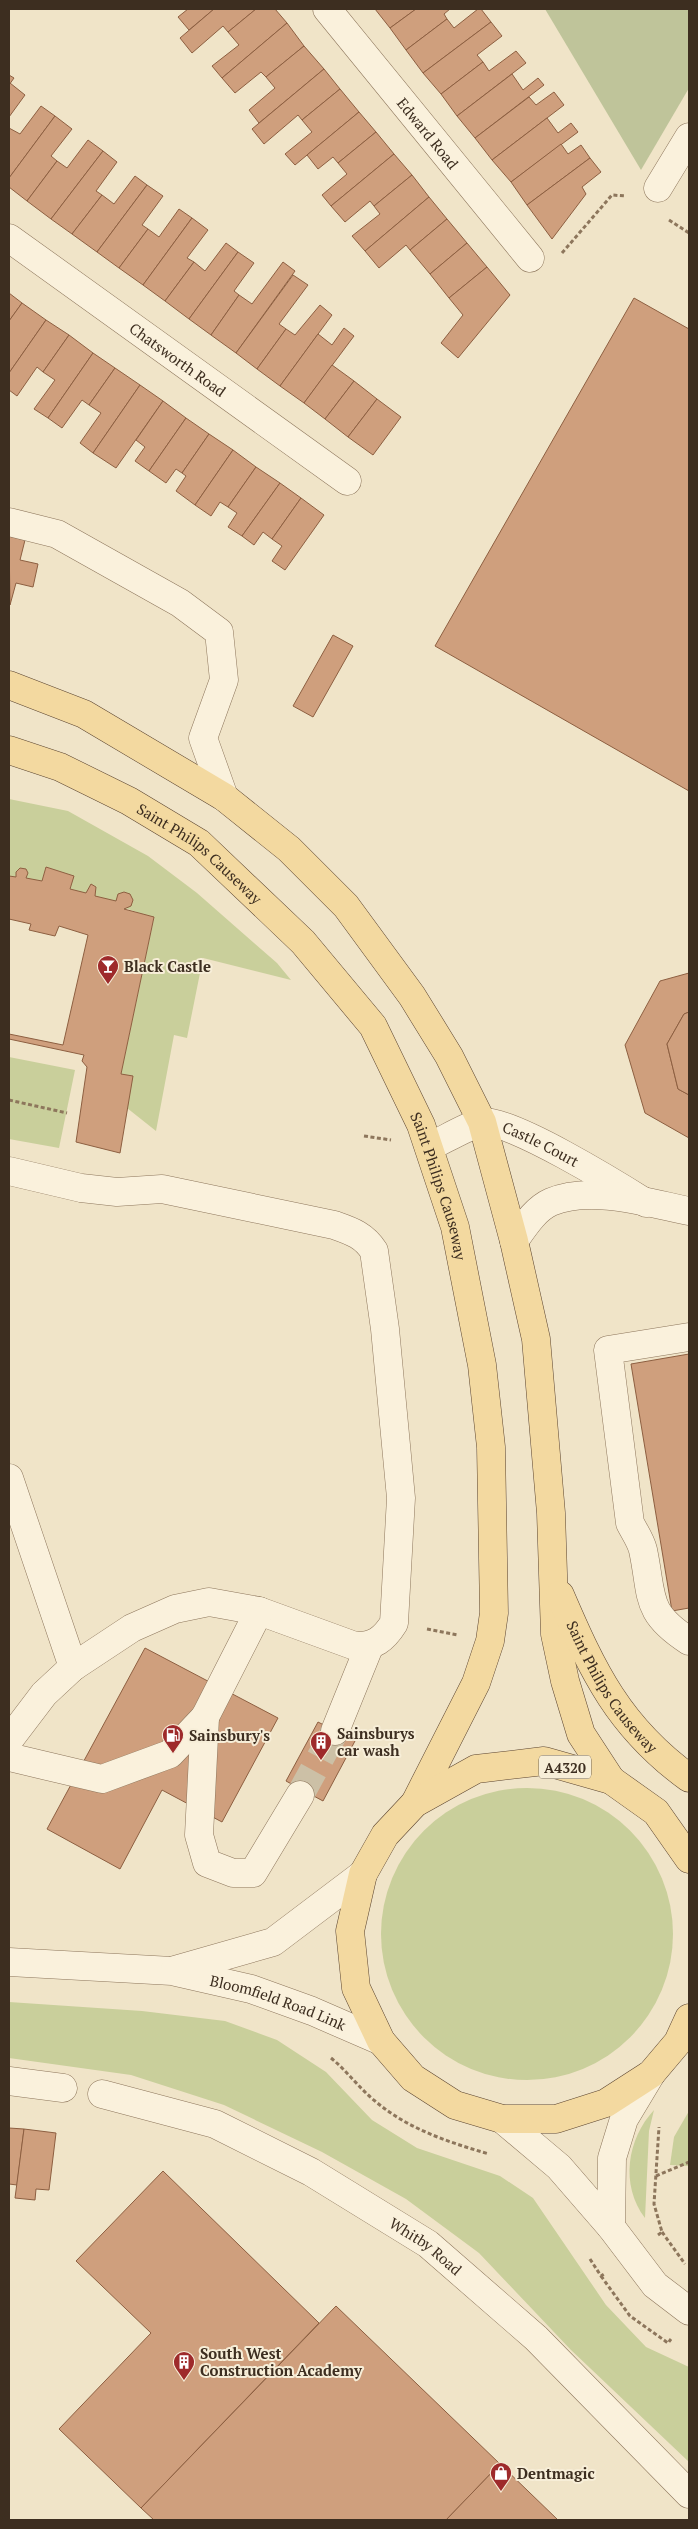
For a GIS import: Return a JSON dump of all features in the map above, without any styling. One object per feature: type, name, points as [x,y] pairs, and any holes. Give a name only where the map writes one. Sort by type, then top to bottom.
[{"type":"main road","name":"Saint Philips Causeway","points":[[9,685],[84,714],[224,797],[289,849],[346,906],[417,1005],[449,1056],[482,1122],[514,1241],[536,1339],[555,1582],[555,1634],[565,1681],[581,1734],[611,1780]]},
{"type":"main road","name":"Saint Philips Causeway","points":[[9,750],[60,767],[129,801],[199,843],[303,942],[373,1026],[429,1147],[455,1227],[482,1365],[491,1447],[494,1613],[490,1642],[476,1683],[415,1803]]},
{"type":"main road","name":"Saint Philips Causeway","points":[[555,1582],[582,1647],[605,1690],[634,1728],[667,1762],[689,1778]]},
{"type":"main road","name":"A4320","points":[[689,1827],[656,1812],[611,1780],[544,1761],[476,1770],[415,1803],[385,1836],[363,1874],[350,1931],[356,1988],[380,2041],[413,2078],[455,2105],[502,2118],[556,2119],[606,2103],[651,2074],[684,2040],[689,2018]]},
{"type":"main road","name":"A4320","points":[[656,1812],[689,1859]]},
{"type":"street","name":"Edward Road","points":[[327,9],[530,258]]},
{"type":"street","points":[[658,188],[689,137]]},
{"type":"street","name":"Chatsworth Road","points":[[9,238],[347,481]]},
{"type":"street","points":[[9,522],[57,534],[180,603],[219,632],[224,680],[203,738],[224,797]]},
{"type":"street","name":"Castle Court","points":[[429,1147],[482,1122],[504,1127],[582,1162],[646,1203]]},
{"type":"street","points":[[9,1171],[81,1188],[117,1192],[162,1189],[334,1225],[356,1232],[368,1240],[374,1251],[383,1319],[401,1498],[394,1623],[386,1636],[369,1647],[335,1731]]},
{"type":"street","name":"Castle Court","points":[[514,1241],[530,1218],[550,1202],[583,1194],[689,1211]]},
{"type":"street","points":[[689,1336],[608,1350],[630,1523],[643,1548],[650,1599],[669,1628],[689,1641]]},
{"type":"street","points":[[9,1478],[17,1530],[73,1666]]},
{"type":"street","points":[[9,1740],[44,1694],[73,1666],[132,1628],[175,1609],[209,1602],[259,1611],[355,1646],[369,1647]]},
{"type":"street","points":[[9,1757],[102,1779],[170,1754],[205,1717],[259,1611]]},
{"type":"street","points":[[205,1717],[199,1835],[207,1863],[233,1872],[253,1873],[300,1795]]},
{"type":"street","name":"Bloomfield Road Link","points":[[172,1971],[273,1942],[363,1874]]},
{"type":"street","name":"Bloomfield Road Link","points":[[9,1962],[172,1971],[251,1989],[312,2011],[380,2041]]},
{"type":"street","points":[[611,2227],[612,2158],[624,2119],[651,2074]]},
{"type":"street","points":[[9,2081],[63,2088]]},
{"type":"street","name":"Whitby Road","points":[[102,2094],[215,2124],[311,2172],[428,2244],[536,2338],[689,2494]]},
{"type":"street","points":[[502,2118],[559,2167],[611,2227],[656,2284],[689,2311]]},
{"type":"path","points":[[570,244],[612,195],[626,195],[633,199]]},
{"type":"path","points":[[661,215],[689,233]]},
{"type":"path","points":[[9,1100],[67,1113]]},
{"type":"path","points":[[394,1623],[490,1642]]},
{"type":"path","points":[[656,2176],[689,2162]]},
{"type":"path","points":[[662,2232],[689,2267]]},
{"type":"green space","points":[[545,9],[689,9],[689,88],[641,170]]},
{"type":"green space","points":[[9,799],[68,811],[148,856],[197,893],[277,963],[291,980],[203,958],[187,1038],[174,1035],[156,1131],[127,1108],[121,1074],[154,918],[70,889],[73,876],[46,867],[42,881],[9,878]]},
{"type":"green space","points":[[9,1057],[75,1070],[59,1148],[9,1139]]},
{"type":"green space","points":[[527,1788],[569,1794],[596,1805],[620,1821],[640,1841],[656,1865],[667,1892],[673,1934],[667,1976],[656,2003],[640,2027],[620,2047],[596,2063],[569,2074],[527,2080],[485,2074],[458,2063],[434,2047],[414,2027],[398,2003],[387,1976],[381,1934],[387,1892],[398,1865],[414,1841],[434,1821],[458,1805],[485,1794]]},
{"type":"green space","points":[[9,2002],[142,2011],[225,2021],[277,2040],[326,2072],[372,2120],[417,2148],[500,2176],[533,2198],[606,2305],[646,2347],[689,2367],[689,2462],[571,2350],[479,2253],[406,2199],[322,2152],[224,2105],[131,2075],[9,2058]]},
{"type":"green space","points":[[654,2110],[649,2131],[645,2218],[637,2205],[632,2191],[630,2162],[638,2134]]},
{"type":"green space","points":[[689,2111],[689,2166],[670,2165],[674,2137]]},
{"type":"building","points":[[188,9],[214,9],[189,30],[178,17]]},
{"type":"building","points":[[214,9],[256,9],[228,32],[223,26],[192,53],[180,38]]},
{"type":"building","points":[[256,9],[275,9],[287,23],[222,78],[212,66],[239,45],[228,32]]},
{"type":"building","points":[[375,9],[416,9],[390,28]]},
{"type":"building","points":[[416,9],[450,9],[444,14],[447,19],[406,50],[390,28]]},
{"type":"building","points":[[478,9],[481,9],[491,22],[423,73],[406,50],[447,19],[454,28]]},
{"type":"building","points":[[491,22],[502,36],[477,55],[483,62],[441,94],[423,73]]},
{"type":"building","points":[[287,23],[304,46],[266,77],[261,72],[235,93],[222,78]]},
{"type":"building","points":[[304,46],[324,69],[259,123],[249,110],[275,88],[266,77]]},
{"type":"building","points":[[516,51],[526,63],[457,116],[441,94],[483,62],[489,71]]},
{"type":"building","points":[[324,69],[340,89],[302,120],[298,115],[264,144],[252,129]]},
{"type":"building","points":[[512,74],[523,90],[538,78],[544,85],[475,138],[457,116]]},
{"type":"building","points":[[9,75],[14,78],[9,85]]},
{"type":"building","points":[[10,83],[25,95],[9,117],[9,85]]},
{"type":"building","points":[[340,89],[359,112],[295,165],[285,154],[312,132],[302,120]]},
{"type":"building","points":[[554,92],[564,105],[492,160],[475,138],[529,97],[536,105]]},
{"type":"building","points":[[41,106],[55,116],[9,178],[9,128],[20,134]]},
{"type":"building","points":[[359,112],[376,132],[338,163],[333,157],[318,169],[307,155]]},
{"type":"building","points":[[55,116],[72,129],[51,156],[57,161],[27,201],[9,187],[9,178]]},
{"type":"building","points":[[547,118],[558,133],[571,123],[578,132],[511,182],[492,160]]},
{"type":"building","points":[[376,132],[394,154],[331,206],[322,195],[347,174],[338,163]]},
{"type":"building","points":[[88,140],[103,151],[51,219],[27,201],[57,161],[67,168]]},
{"type":"building","points":[[561,144],[568,154],[581,145],[590,158],[527,205],[511,182]]},
{"type":"building","points":[[103,151],[117,162],[96,191],[102,195],[72,234],[51,219]]},
{"type":"building","points":[[394,154],[412,175],[374,206],[370,201],[345,222],[331,206]]},
{"type":"building","points":[[590,158],[601,172],[582,187],[586,194],[552,239],[527,205]]},
{"type":"building","points":[[412,175],[429,197],[365,251],[352,236],[380,214],[374,206]]},
{"type":"building","points":[[135,176],[147,185],[97,252],[72,234],[102,195],[114,204]]},
{"type":"building","points":[[147,185],[163,196],[142,225],[148,229],[119,268],[97,252]]},
{"type":"building","points":[[429,197],[447,219],[410,250],[406,245],[379,268],[365,251]]},
{"type":"building","points":[[179,209],[192,218],[143,285],[119,268],[148,229],[159,237]]},
{"type":"building","points":[[192,218],[208,230],[187,258],[194,262],[165,301],[143,285]]},
{"type":"building","points":[[447,219],[467,243],[430,274],[410,250]]},
{"type":"building","points":[[226,243],[238,252],[189,319],[165,301],[194,262],[205,271]]},
{"type":"building","points":[[467,243],[487,267],[449,298],[430,274]]},
{"type":"building","points":[[238,252],[254,263],[234,291],[239,295],[211,335],[189,319]]},
{"type":"building","points":[[283,262],[295,271],[236,353],[211,335],[239,295],[252,304]]},
{"type":"building","points":[[487,267],[510,295],[458,358],[441,343],[463,315],[449,298]]},
{"type":"building","points":[[293,275],[308,285],[279,324],[286,329],[257,369],[236,353]]},
{"type":"building","points":[[9,293],[22,303],[9,321]]},
{"type":"building","points":[[634,298],[689,329],[689,791],[435,646]]},
{"type":"building","points":[[22,303],[46,320],[9,373],[9,321]]},
{"type":"building","points":[[320,305],[332,315],[280,386],[257,369],[286,329],[295,335]]},
{"type":"building","points":[[46,320],[69,335],[43,372],[37,367],[17,396],[9,390],[9,373]]},
{"type":"building","points":[[344,328],[354,336],[304,403],[280,386],[318,334],[332,345]]},
{"type":"building","points":[[69,335],[93,353],[48,418],[34,409],[55,380],[43,372]]},
{"type":"building","points":[[93,353],[115,368],[89,405],[82,400],[62,428],[48,418]]},
{"type":"building","points":[[332,365],[354,381],[325,419],[304,403]]},
{"type":"building","points":[[115,368],[140,385],[93,453],[80,443],[101,413],[89,405]]},
{"type":"building","points":[[354,381],[377,399],[348,437],[325,419]]},
{"type":"building","points":[[140,385],[163,401],[116,468],[93,453]]},
{"type":"building","points":[[377,399],[401,417],[373,455],[348,437]]},
{"type":"building","points":[[163,401],[186,418],[149,471],[135,461],[145,447],[136,440]]},
{"type":"building","points":[[186,418],[209,434],[182,473],[176,469],[166,483],[149,471]]},
{"type":"building","points":[[209,434],[233,450],[195,505],[176,491],[186,476],[182,473]]},
{"type":"building","points":[[233,450],[256,467],[228,507],[220,502],[211,516],[195,505]]},
{"type":"building","points":[[256,467],[280,483],[242,536],[228,527],[237,513],[228,507]]},
{"type":"building","points":[[280,483],[301,498],[272,539],[263,532],[254,545],[242,536]]},
{"type":"building","points":[[301,498],[324,515],[285,570],[272,561],[282,546],[272,539]]},
{"type":"building","points":[[9,536],[25,540],[20,560],[38,564],[33,587],[16,583],[10,605]]},
{"type":"building","points":[[333,635],[353,646],[313,717],[293,706]]},
{"type":"building","name":"Black Castle","points":[[46,867],[74,876],[70,889],[86,893],[91,884],[96,887],[95,896],[116,901],[118,894],[124,892],[130,894],[133,900],[131,906],[124,909],[154,917],[121,1074],[133,1076],[120,1153],[76,1142],[87,1067],[82,1061],[84,1055],[9,1039],[9,1034],[63,1045],[88,935],[59,926],[55,936],[29,930],[31,924],[9,919],[9,876],[16,877],[16,872],[20,868],[26,869],[28,873],[26,878],[42,881]]},
{"type":"building","points":[[689,973],[689,1012],[684,1014],[667,1044],[678,1089],[689,1095],[689,1138],[645,1113],[625,1045],[660,981]]},
{"type":"building","points":[[689,1012],[689,1095],[678,1089],[667,1044],[684,1014]]},
{"type":"building","points":[[689,1354],[689,1608],[672,1611],[631,1364]]},
{"type":"building","name":"Sainsbury's","points":[[145,1648],[278,1718],[222,1822],[162,1790],[120,1869],[47,1829]]},
{"type":"building","name":"Sainsburys car wash","points":[[318,1722],[355,1741],[323,1801],[286,1781]]},
{"type":"building","points":[[9,2128],[24,2129],[17,2185],[9,2184]]},
{"type":"building","points":[[24,2129],[56,2133],[49,2190],[36,2189],[35,2200],[15,2198]]},
{"type":"building","name":"South West Construction Academy","points":[[163,2171],[319,2323],[141,2508],[59,2429],[151,2333],[76,2261]]},
{"type":"building","points":[[336,2306],[500,2464],[446,2520],[154,2520],[141,2508]]},
{"type":"building","name":"Dentmagic","points":[[500,2464],[558,2520],[446,2520]]},
{"type":"tunnel","points":[[300,1795],[335,1731]]},
{"type":"place","name":"Black Castle","points":[[108,985]]},
{"type":"place","name":"Sainsbury's","points":[[173,1754]]},
{"type":"place","name":"Sainsburys car wash","points":[[321,1761]]},
{"type":"place","name":"South West Construction Academy","points":[[184,2381]]},
{"type":"place","name":"Dentmagic","points":[[501,2492]]}]
